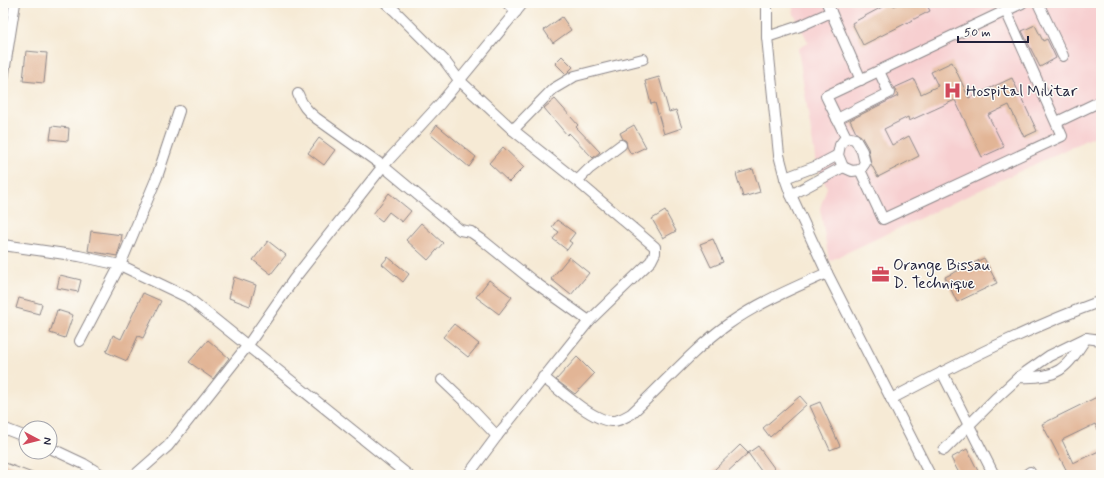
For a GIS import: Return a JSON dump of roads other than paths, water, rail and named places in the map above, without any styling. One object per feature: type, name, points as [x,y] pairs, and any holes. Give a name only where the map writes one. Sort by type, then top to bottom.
[{"type":"street","points":[[3,79],[15,3]]},
{"type":"street","points":[[386,3],[396,10],[440,56],[459,80],[513,130],[577,181],[655,247],[655,253],[651,261],[589,321],[543,377],[468,475]]},
{"type":"street","points":[[507,3],[516,12]]},
{"type":"street","points":[[135,475],[168,446],[248,345],[294,279],[383,166],[440,104],[523,3]]},
{"type":"street","points":[[767,3],[767,38],[779,155],[785,178],[791,195],[827,272],[930,475]]},
{"type":"street","points":[[846,137],[840,145],[838,155],[844,167],[852,171],[860,170],[865,163],[862,151],[854,139],[846,137],[826,96],[1022,3]]},
{"type":"street","points":[[1038,3],[1063,56]]},
{"type":"street","points":[[767,38],[800,26],[829,8],[861,80]]},
{"type":"street","points":[[860,170],[883,219],[1062,136],[1006,11]]},
{"type":"street","points":[[513,130],[553,89],[575,76],[643,59]]},
{"type":"street","points":[[837,119],[889,93],[879,71]]},
{"type":"street","points":[[298,94],[301,103],[307,111],[383,166],[460,230],[471,232],[481,239],[533,281],[589,321]]},
{"type":"street","points":[[1056,122],[1101,101]]},
{"type":"street","points":[[80,341],[120,265],[157,177],[179,111]]},
{"type":"street","points":[[577,181],[589,169],[621,145]]},
{"type":"street","points":[[785,178],[817,166],[838,155]]},
{"type":"street","points":[[791,195],[844,167]]},
{"type":"street","points":[[3,245],[78,256],[120,265],[187,297],[408,475]]},
{"type":"street","points":[[543,377],[599,418],[610,421],[620,419],[631,414],[706,342],[726,325],[753,307],[827,272]]},
{"type":"street","points":[[891,399],[942,372],[1034,328],[1101,301]]},
{"type":"street","points":[[944,450],[994,399],[1019,377],[1049,356],[1086,338],[1101,340]]},
{"type":"street","points":[[1019,377],[1035,378],[1059,371],[1068,363],[1086,338]]},
{"type":"street","points":[[942,372],[995,475]]},
{"type":"street","points":[[442,380],[497,436]]},
{"type":"street","points":[[3,428],[18,434]]},
{"type":"street","points":[[58,452],[84,464],[102,475]]},
{"type":"place","name":"Hospital Militar","points":[[953,91]]},
{"type":"place","name":"Orange Bissau D. Technique","points":[[880,274]]}]
